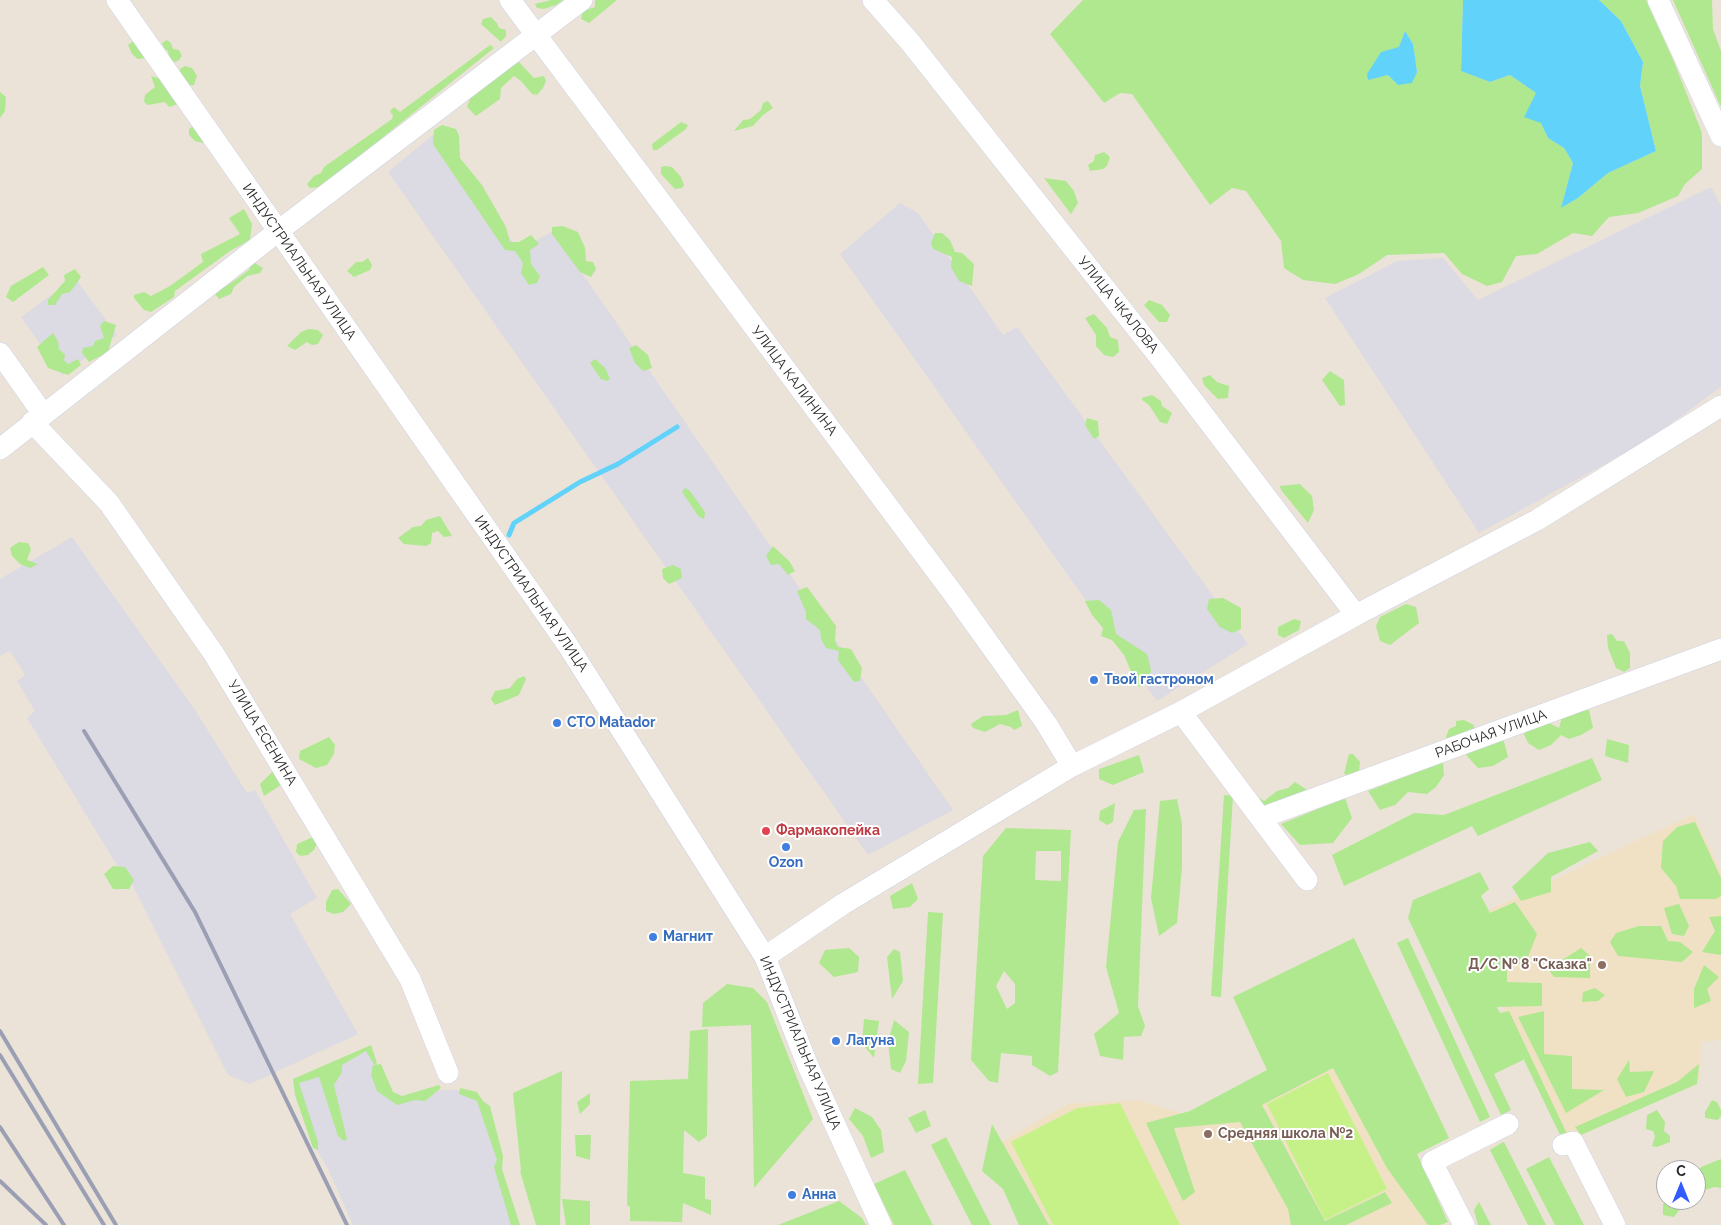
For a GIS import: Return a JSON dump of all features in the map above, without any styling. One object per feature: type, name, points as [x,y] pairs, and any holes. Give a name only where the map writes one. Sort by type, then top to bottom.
[{"type":"street","name":"ИНДУСТРИАЛЬНАЯ УЛИЦА","points":[[117,0],[277,232],[567,644],[765,957],[808,1066],[881,1225]]},
{"type":"street","name":"УЛИЦА КАЛИНИНА","points":[[510,0],[955,596],[1046,723],[1072,766]]},
{"type":"street","points":[[0,449],[277,232],[582,0]]},
{"type":"street","name":"УЛИЦА ЧКАЛОВА","points":[[873,0],[910,42],[1161,359],[1356,615]]},
{"type":"street","points":[[1658,0],[1721,136]]},
{"type":"street","name":"УЛИЦА ЕСЕНИНА","points":[[0,353],[38,418],[109,503],[214,654],[410,979],[448,1073]]},
{"type":"street","points":[[765,957],[843,904],[1072,766],[1181,712],[1356,615],[1538,520],[1721,406]]},
{"type":"street","name":"РАБОЧАЯ УЛИЦА","points":[[1261,818],[1721,649]]},
{"type":"street","points":[[1181,712],[1307,880]]},
{"type":"street","points":[[1464,1225],[1432,1162],[1508,1124]]},
{"type":"street","points":[[1563,1145],[1572,1142],[1615,1225]]},
{"type":"shaded area","points":[[434,134],[519,250],[553,231],[953,810],[868,855],[388,172]]},
{"type":"shaded area","points":[[1711,187],[1721,206],[1721,387],[1647,441],[1479,533],[1325,298],[1397,261],[1443,258],[1478,300]]},
{"type":"shaded area","points":[[900,203],[918,213],[1003,335],[1017,327],[1248,644],[1157,701],[840,254]]},
{"type":"shaded area","points":[[75,278],[117,335],[62,375],[21,317]]},
{"type":"shaded area","points":[[72,537],[195,710],[247,793],[255,790],[317,898],[290,914],[358,1034],[250,1084],[228,1075],[128,876],[124,877],[27,718],[35,711],[17,681],[25,675],[10,651],[0,656],[0,579]]},
{"type":"shaded area","name":"Д/С № 8 \"Сказка\"","points":[[1694,814],[1721,872],[1721,1040],[1701,1042],[1700,1078],[1564,1140],[1463,922]]},
{"type":"shaded area","name":"Средняя школа №2","points":[[1353,1042],[1446,1225],[1044,1225],[1001,1142],[1068,1104],[1139,1100],[1189,1116]]},
{"type":"shaded area","points":[[370,1048],[386,1089],[400,1101],[441,1090],[457,1090],[478,1097],[489,1123],[513,1225],[353,1225],[328,1169],[315,1147],[295,1080]]},
{"type":"green space","points":[[551,0],[563,0],[556,5],[544,9],[537,8],[535,4]]},
{"type":"green space","points":[[595,0],[617,0],[589,23],[581,19],[583,11],[595,7]]},
{"type":"green space","points":[[1083,0],[1463,0],[1461,71],[1490,82],[1510,75],[1536,93],[1541,123],[1548,138],[1564,148],[1573,163],[1561,208],[1578,198],[1608,173],[1656,151],[1640,86],[1643,62],[1621,21],[1599,0],[1646,0],[1674,62],[1702,133],[1702,169],[1685,184],[1678,196],[1638,213],[1609,217],[1592,236],[1573,233],[1537,254],[1516,256],[1502,282],[1487,286],[1462,274],[1444,253],[1387,255],[1359,274],[1335,284],[1303,280],[1284,268],[1281,241],[1246,191],[1232,188],[1210,205],[1132,94],[1120,93],[1104,103],[1050,34]],"holes":[[[1405,31],[1413,44],[1417,72],[1398,85],[1388,75],[1381,52],[1399,48]]]},
{"type":"green space","points":[[1673,0],[1712,0],[1713,29],[1721,51],[1721,107]]},
{"type":"green space","points":[[491,17],[499,28],[506,30],[506,36],[501,42],[481,24],[483,19]]},
{"type":"green space","points":[[167,40],[171,43],[173,49],[179,50],[182,56],[178,61],[174,62],[169,57],[168,51],[164,48],[162,43]]},
{"type":"green space","points":[[133,41],[146,58],[138,59],[132,54],[128,45]]},
{"type":"green space","points":[[490,45],[494,48],[321,187],[310,188],[307,184],[314,176],[321,173],[324,167],[392,119],[393,116],[390,111],[394,107],[400,112]]},
{"type":"green space","points":[[518,61],[534,78],[544,76],[546,81],[543,88],[537,95],[532,94],[514,76],[501,88],[500,99],[476,116],[467,107],[475,85]]},
{"type":"green space","points":[[185,66],[192,68],[197,76],[194,85],[186,86],[179,76],[180,69]]},
{"type":"green space","points":[[151,76],[171,82],[178,104],[169,107],[165,102],[148,105],[144,102],[145,95],[155,87]]},
{"type":"green space","points":[[0,92],[6,97],[5,111],[0,118]]},
{"type":"green space","points":[[768,101],[773,108],[753,126],[734,131],[743,120],[750,119],[761,110],[763,103]]},
{"type":"green space","points":[[681,122],[688,125],[686,129],[657,150],[653,150],[652,144]]},
{"type":"green space","points":[[197,123],[207,144],[195,141],[189,135],[189,129]]},
{"type":"green space","points":[[442,125],[456,129],[459,136],[460,158],[482,185],[506,227],[510,242],[519,242],[531,235],[539,244],[530,250],[531,264],[540,276],[537,283],[529,285],[521,273],[523,263],[515,251],[505,250],[433,144],[434,130]]},
{"type":"green space","points":[[1104,152],[1110,157],[1107,166],[1103,169],[1090,171],[1088,165],[1094,161],[1095,155]]},
{"type":"green space","points":[[661,167],[672,167],[681,177],[684,185],[682,188],[675,189],[661,174]]},
{"type":"green space","points":[[1044,178],[1066,181],[1074,191],[1078,203],[1071,214]]},
{"type":"green space","points":[[244,209],[252,224],[250,240],[230,251],[175,291],[174,297],[151,312],[144,310],[134,298],[134,295],[144,292],[151,296],[170,286],[203,262],[201,254],[240,234],[229,218]]},
{"type":"green space","points":[[563,226],[578,232],[585,248],[586,261],[593,262],[596,269],[591,277],[580,272],[552,234],[552,227]]},
{"type":"green space","points":[[935,233],[942,233],[950,240],[955,252],[962,253],[974,264],[972,286],[959,281],[951,267],[952,257],[933,249],[931,243]]},
{"type":"green space","points":[[368,258],[372,265],[370,270],[354,277],[347,271],[356,262],[362,262]]},
{"type":"green space","points":[[253,262],[263,268],[260,273],[247,276],[234,287],[231,294],[219,299],[215,294],[217,288],[225,287],[234,281],[249,270]]},
{"type":"green space","points":[[43,267],[49,275],[13,302],[6,297],[11,286]]},
{"type":"green space","points":[[75,269],[81,277],[74,287],[70,292],[62,294],[55,305],[48,305],[48,300],[65,281],[64,275]]},
{"type":"green space","points":[[1149,300],[1162,305],[1170,315],[1167,322],[1159,322],[1144,305]]},
{"type":"green space","points":[[1094,314],[1107,328],[1110,337],[1118,340],[1119,352],[1113,357],[1104,355],[1096,346],[1096,335],[1085,318]]},
{"type":"green space","points":[[104,321],[116,325],[108,352],[89,362],[82,353],[83,348],[93,346],[95,341],[104,338],[100,326]]},
{"type":"green space","points":[[308,329],[318,330],[323,335],[318,344],[312,345],[307,342],[295,350],[287,346],[301,332]]},
{"type":"green space","points":[[53,333],[58,341],[59,349],[65,355],[64,360],[68,364],[78,359],[81,365],[68,375],[48,368],[37,347]]},
{"type":"green space","points":[[636,345],[648,355],[652,368],[643,371],[635,363],[629,348]]},
{"type":"green space","points":[[595,359],[605,368],[610,379],[607,381],[601,379],[590,363]]},
{"type":"green space","points":[[1330,371],[1344,380],[1345,405],[1340,406],[1322,380]]},
{"type":"green space","points":[[1210,375],[1217,382],[1229,386],[1228,398],[1218,399],[1204,385],[1202,378]]},
{"type":"green space","points":[[1152,395],[1161,401],[1162,406],[1172,413],[1167,424],[1160,422],[1149,405],[1142,400],[1142,398]]},
{"type":"green space","points":[[1087,418],[1098,421],[1099,436],[1094,439],[1085,425]]},
{"type":"green space","points":[[1300,484],[1312,496],[1314,510],[1308,523],[1281,490],[1280,486]]},
{"type":"green space","points":[[685,488],[690,491],[705,512],[704,519],[699,517],[682,492]]},
{"type":"green space","points":[[440,516],[452,536],[444,537],[438,531],[432,533],[431,543],[426,546],[404,544],[398,538],[413,527],[421,526],[426,520]]},
{"type":"green space","points":[[19,542],[28,543],[31,549],[27,560],[38,564],[30,568],[20,564],[12,556],[10,548]]},
{"type":"green space","points":[[773,546],[790,562],[795,571],[788,575],[779,564],[771,565],[766,556]]},
{"type":"green space","points":[[673,565],[681,569],[682,578],[669,584],[663,578],[662,569]]},
{"type":"green space","points":[[807,587],[836,626],[835,641],[838,647],[851,649],[862,668],[860,681],[854,682],[838,660],[839,651],[826,648],[821,639],[820,630],[806,619],[806,612],[797,591]]},
{"type":"green space","points":[[1223,598],[1241,608],[1241,629],[1232,633],[1220,627],[1207,609],[1209,599]]},
{"type":"green space","points":[[1099,600],[1111,610],[1116,634],[1147,654],[1151,670],[1149,679],[1141,687],[1132,684],[1130,669],[1124,655],[1112,640],[1101,636],[1103,628],[1092,615],[1085,601]]},
{"type":"green space","points":[[1406,604],[1416,607],[1419,623],[1390,645],[1380,641],[1376,626],[1380,617]]},
{"type":"green space","points":[[1294,619],[1301,621],[1299,630],[1284,638],[1278,635],[1278,627]]},
{"type":"green space","points":[[1612,634],[1617,641],[1624,641],[1630,653],[1630,668],[1624,672],[1616,668],[1608,648],[1607,635]]},
{"type":"green space","points":[[524,676],[526,679],[519,695],[495,705],[491,699],[495,691],[510,688],[517,679]]},
{"type":"green space","points":[[1018,710],[1022,726],[1014,730],[1011,727],[1000,724],[985,732],[973,728],[971,724],[983,716],[1006,715]]},
{"type":"green space","points":[[1589,710],[1593,728],[1581,735],[1569,739],[1561,735],[1551,745],[1539,750],[1528,743],[1524,734],[1529,725],[1549,723],[1559,728],[1563,713]]},
{"type":"green space","points":[[1464,720],[1474,725],[1474,733],[1455,744],[1446,737],[1449,729],[1456,726],[1456,721]]},
{"type":"green space","points":[[329,737],[335,745],[334,754],[327,765],[316,768],[299,759],[300,751]]},
{"type":"green space","points":[[1503,738],[1508,757],[1493,766],[1478,768],[1466,755],[1478,743]]},
{"type":"green space","points":[[1607,739],[1629,745],[1628,763],[1605,756]]},
{"type":"green space","points":[[1349,754],[1353,754],[1360,762],[1359,772],[1355,777],[1344,774]]},
{"type":"green space","points":[[1139,755],[1144,772],[1113,785],[1099,779],[1099,769]]},
{"type":"green space","points":[[1592,758],[1602,780],[1478,836],[1472,826],[1344,886],[1332,855],[1414,813],[1444,815]]},
{"type":"green space","points":[[1443,762],[1444,775],[1436,787],[1427,794],[1408,792],[1395,805],[1380,810],[1368,791]]},
{"type":"green space","points":[[272,772],[280,776],[281,785],[264,796],[260,784]]},
{"type":"green space","points":[[1295,782],[1307,790],[1259,813],[1253,794],[1264,801],[1277,791],[1288,788]]},
{"type":"green space","points":[[1224,795],[1233,796],[1221,997],[1211,996]]},
{"type":"green space","points":[[1345,798],[1352,818],[1333,843],[1300,845],[1281,824]]},
{"type":"green space","points":[[1177,799],[1182,824],[1182,867],[1177,923],[1159,936],[1151,898],[1160,801]]},
{"type":"green space","points":[[1115,803],[1113,822],[1107,825],[1099,820],[1100,811]]},
{"type":"green space","points":[[1146,809],[1138,1006],[1145,1026],[1141,1036],[1124,1037],[1123,1060],[1100,1056],[1094,1034],[1119,1013],[1106,967],[1118,842],[1134,810]]},
{"type":"green space","points":[[1695,822],[1721,878],[1721,896],[1716,899],[1680,899],[1676,886],[1661,868],[1663,841],[1677,827]]},
{"type":"green space","points":[[1006,828],[1071,830],[1058,1072],[1050,1076],[1032,1065],[1032,1056],[1001,1053],[998,1083],[989,1081],[971,1060],[983,856]],"holes":[[[1036,851],[1061,851],[1061,881],[1035,880]],[[1004,971],[1015,984],[1015,1003],[1007,1009],[996,986]]]},
{"type":"green space","points":[[313,837],[318,841],[314,850],[308,855],[300,856],[296,852],[297,844]]},
{"type":"green space","points":[[1590,842],[1598,851],[1551,877],[1551,892],[1521,901],[1512,887],[1548,853]]},
{"type":"green space","points":[[113,866],[125,867],[134,880],[129,889],[113,889],[104,874]]},
{"type":"green space","points":[[1480,872],[1489,889],[1481,896],[1490,913],[1515,902],[1537,934],[1526,962],[1507,969],[1507,982],[1542,983],[1542,1006],[1497,1007],[1500,1013],[1509,1011],[1567,1134],[1561,1137],[1523,1058],[1523,1060],[1494,1074],[1511,1110],[1501,1115],[1408,918],[1413,900]]},
{"type":"green space","points":[[912,883],[918,899],[910,907],[893,909],[890,896]]},
{"type":"green space","points":[[338,889],[351,904],[343,912],[334,914],[326,911],[326,902],[332,890]]},
{"type":"green space","points":[[1679,904],[1689,926],[1684,936],[1672,934],[1664,908]]},
{"type":"green space","points":[[928,912],[943,913],[933,1083],[918,1084]]},
{"type":"green space","points":[[1721,916],[1721,955],[1702,952],[1715,931],[1709,917]]},
{"type":"green space","points":[[1639,926],[1661,926],[1668,941],[1680,942],[1693,952],[1682,962],[1618,956],[1610,942],[1616,933]]},
{"type":"green space","points":[[1354,938],[1449,1138],[1417,1154],[1448,1222],[1440,1225],[1428,1225],[1387,1168],[1333,1068],[1262,1105],[1325,1221],[1385,1192],[1392,1203],[1346,1225],[1291,1225],[1288,1209],[1240,1122],[1174,1128],[1195,1192],[1183,1201],[1146,1123],[1190,1111],[1267,1070],[1233,997]]},
{"type":"green space","points":[[1408,938],[1490,1117],[1480,1122],[1397,943]]},
{"type":"green space","points":[[849,948],[859,957],[858,972],[834,977],[819,963],[825,950]]},
{"type":"green space","points":[[1581,948],[1590,956],[1590,978],[1554,977],[1548,969]]},
{"type":"green space","points":[[894,949],[900,952],[903,981],[892,999],[887,957]]},
{"type":"green space","points":[[1704,965],[1719,977],[1707,989],[1711,1001],[1694,1008],[1694,989]]},
{"type":"green space","points":[[727,984],[753,988],[767,1002],[813,1119],[754,1188],[751,1025],[702,1027],[703,1003]]},
{"type":"green space","points":[[1595,988],[1605,995],[1598,1001],[1582,1002],[1583,992]]},
{"type":"green space","points":[[1544,1011],[1544,1054],[1572,1056],[1572,1089],[1604,1090],[1566,1113],[1518,1017]]},
{"type":"green space","points":[[864,1019],[879,1021],[874,1058],[862,1043]]},
{"type":"green space","points":[[894,1020],[909,1032],[906,1061],[900,1073],[891,1069],[888,1042]]},
{"type":"green space","points":[[708,1029],[707,1136],[699,1142],[684,1130],[683,1173],[705,1177],[705,1199],[711,1200],[711,1215],[683,1203],[682,1222],[630,1221],[630,1207],[627,1205],[630,1081],[688,1079],[690,1031]]},
{"type":"green space","points":[[371,1045],[377,1063],[374,1064],[366,1051],[342,1065],[342,1072],[334,1085],[347,1139],[344,1141],[338,1136],[319,1077],[299,1083],[318,1142],[318,1150],[313,1148],[295,1095],[293,1079]]},
{"type":"green space","points":[[1629,1060],[1630,1072],[1654,1071],[1644,1092],[1626,1097],[1617,1079]]},
{"type":"green space","points":[[381,1064],[393,1092],[402,1096],[439,1085],[441,1088],[425,1101],[415,1100],[397,1105],[377,1091],[371,1075],[373,1065]]},
{"type":"green space","points":[[1699,1064],[1697,1084],[1581,1135],[1575,1127],[1677,1082]]},
{"type":"green space","points":[[562,1071],[560,1225],[536,1225],[520,1171],[513,1093]]},
{"type":"green space","points":[[1328,1073],[1387,1189],[1325,1220],[1267,1104]]},
{"type":"green space","points":[[460,1088],[477,1092],[483,1101],[490,1106],[503,1156],[502,1169],[520,1225],[511,1225],[494,1167],[497,1160],[477,1101],[459,1094]]},
{"type":"green space","points":[[590,1093],[590,1104],[580,1114],[577,1102]]},
{"type":"green space","points":[[1712,1100],[1717,1102],[1721,1110],[1721,1116],[1718,1120],[1705,1118],[1705,1112]]},
{"type":"green space","points":[[1120,1103],[1180,1225],[1053,1225],[1011,1142],[1077,1108]]},
{"type":"green space","points":[[855,1108],[872,1117],[881,1130],[884,1152],[871,1158],[863,1136],[849,1119]]},
{"type":"green space","points":[[925,1110],[931,1126],[916,1133],[908,1118]]},
{"type":"green space","points":[[1657,1110],[1665,1122],[1664,1131],[1670,1136],[1670,1142],[1657,1147],[1652,1146],[1655,1136],[1653,1131],[1646,1129],[1647,1115]]},
{"type":"green space","points":[[992,1124],[1049,1225],[1019,1225],[1003,1189],[982,1171]]},
{"type":"green space","points":[[575,1135],[591,1135],[590,1160],[576,1156]]},
{"type":"green space","points":[[946,1137],[991,1225],[972,1225],[931,1145]]},
{"type":"green space","points":[[1503,1142],[1546,1225],[1528,1225],[1490,1150]]},
{"type":"green space","points":[[1549,1157],[1584,1225],[1555,1225],[1526,1169]]},
{"type":"green space","points":[[1721,1159],[1721,1188],[1714,1187],[1706,1190],[1706,1165]]},
{"type":"green space","points":[[905,1170],[933,1225],[894,1225],[874,1184]]},
{"type":"green space","points":[[562,1199],[590,1201],[590,1225],[566,1225]]},
{"type":"green space","points":[[839,1201],[862,1218],[866,1225],[778,1225]]},
{"type":"green space","points":[[1479,1202],[1491,1225],[1478,1225],[1474,1210]]},
{"type":"green space","points":[[1663,1210],[1679,1210],[1674,1217],[1663,1215]]},
{"type":"water","points":[[1463,0],[1599,0],[1621,21],[1643,62],[1640,86],[1656,151],[1608,173],[1578,198],[1561,208],[1573,163],[1564,148],[1548,138],[1541,123],[1524,117],[1536,93],[1510,75],[1490,82],[1461,71]]},
{"type":"water","points":[[1405,31],[1413,44],[1415,57],[1417,72],[1412,83],[1398,85],[1388,75],[1368,80],[1367,74],[1381,52],[1399,47]]},
{"type":"waterway","points":[[509,535],[514,523],[580,482],[618,464],[677,427]]},
{"type":"railway","points":[[84,731],[195,912],[347,1225]]},
{"type":"railway","points":[[0,1031],[116,1225]]},
{"type":"railway","points":[[0,1055],[104,1225]]},
{"type":"railway","points":[[0,1127],[64,1225]]},
{"type":"railway","points":[[0,1181],[46,1225]]},
{"type":"place","name":"Твой гастроном","points":[[1094,680]]},
{"type":"place","name":"СТО Matador","points":[[557,723]]},
{"type":"place","name":"Фармакопейка","points":[[766,831]]},
{"type":"place","name":"Ozon","points":[[786,847]]},
{"type":"place","name":"Магнит","points":[[653,937]]},
{"type":"place","name":"Д/С № 8 \"Сказка\"","points":[[1602,965]]},
{"type":"place","name":"Лагуна","points":[[836,1041]]},
{"type":"place","name":"Средняя школа №2","points":[[1208,1134]]},
{"type":"place","name":"Анна","points":[[792,1195]]}]
